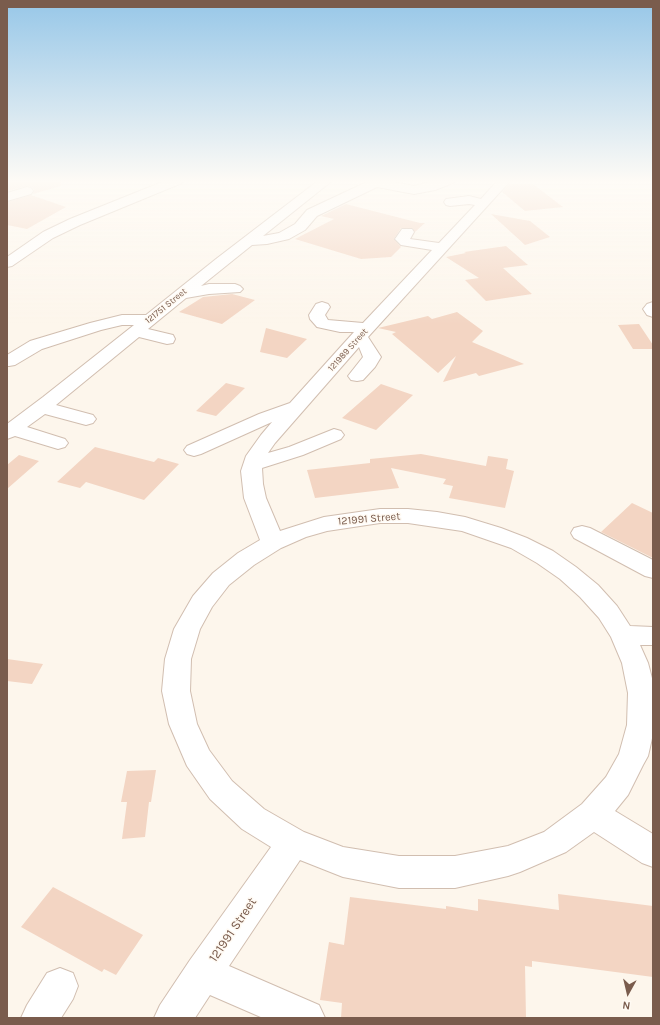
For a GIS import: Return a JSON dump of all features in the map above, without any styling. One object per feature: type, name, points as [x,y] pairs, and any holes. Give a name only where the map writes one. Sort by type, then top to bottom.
[{"type":"street","points":[[8,261],[48,235],[63,228]]},
{"type":"street","name":"121751 Street","points":[[10,431],[265,228]]},
{"type":"street","points":[[248,241],[267,240],[284,236],[299,228]]},
{"type":"street","name":"121989 Street","points":[[273,543],[252,484],[253,464],[256,456],[268,439],[460,228]]},
{"type":"street","points":[[407,232],[402,239],[406,242],[442,248]]},
{"type":"street","points":[[12,243],[48,235]]},
{"type":"street","points":[[181,294],[209,289],[235,289]]},
{"type":"street","points":[[322,307],[317,315],[318,319],[323,324],[364,333],[372,357],[369,363],[357,376]]},
{"type":"street","points":[[653,307],[651,309],[653,312]]},
{"type":"street","points":[[9,361],[36,345],[96,326],[122,320],[150,320]]},
{"type":"street","points":[[135,331],[167,339]]},
{"type":"street","points":[[194,450],[266,418],[298,406]]},
{"type":"street","points":[[42,407],[86,419]]},
{"type":"street","points":[[10,431],[58,443]]},
{"type":"street","points":[[253,464],[296,450],[334,435]]},
{"type":"street","name":"121991 Street","points":[[380,516],[408,516],[465,524],[493,533],[519,543],[545,557],[568,573],[589,591],[608,612],[623,635],[635,663],[642,693],[641,725],[633,756],[616,786],[593,814],[555,842],[508,861],[455,872],[398,872],[343,862],[293,843],[253,818],[221,790],[197,757],[183,724],[176,691],[178,659],[187,630],[202,602],[228,574],[246,559],[273,543],[298,532],[324,524],[380,516]]},
{"type":"street","points":[[582,534],[653,570]]},
{"type":"street","points":[[623,635],[653,636]]},
{"type":"street","points":[[593,814],[653,852]]},
{"type":"street","name":"121991 Street","points":[[173,1018],[293,843]]},
{"type":"street","points":[[203,973],[306,1018]]},
{"type":"street","points":[[40,1018],[60,986]]},
{"type":"building","points":[[317,228],[420,228],[415,232],[412,228],[401,228],[394,239],[401,247],[391,257],[361,259],[295,239]]},
{"type":"building","points":[[506,228],[539,228],[550,237],[525,245]]},
{"type":"building","points":[[506,246],[528,265],[503,268],[532,294],[486,301],[465,280],[479,278],[446,257],[466,253],[464,252]]},
{"type":"building","points":[[232,294],[255,300],[222,324],[179,312],[203,297]]},
{"type":"building","points":[[457,312],[483,331],[472,342],[524,364],[479,376],[476,373],[443,382],[456,356],[438,373],[392,334],[396,332],[378,328],[428,316],[432,319]]},
{"type":"building","points":[[639,324],[653,345],[653,349],[633,349],[618,325]]},
{"type":"building","points":[[266,328],[307,339],[287,358],[260,352]]},
{"type":"building","points":[[226,383],[245,388],[216,416],[196,411]]},
{"type":"building","points":[[381,384],[413,395],[376,430],[342,418]]},
{"type":"building","points":[[95,447],[154,462],[158,458],[179,464],[144,500],[86,482],[80,488],[57,482]]},
{"type":"building","points":[[421,454],[486,466],[488,456],[508,459],[506,469],[514,471],[505,508],[449,498],[453,486],[443,484],[446,479],[391,468],[399,488],[315,498],[307,470],[370,463],[370,459]]},
{"type":"building","points":[[19,455],[39,461],[7,489],[7,465]]},
{"type":"building","points":[[632,503],[653,513],[653,558],[601,532]]},
{"type":"building","points":[[7,659],[43,664],[32,684],[7,681]]},
{"type":"building","points":[[156,770],[151,802],[149,802],[145,837],[122,839],[127,802],[121,802],[127,771]]},
{"type":"building","points":[[53,887],[143,935],[116,975],[104,969],[102,972],[21,927]]},
{"type":"building","points":[[558,894],[653,906],[653,977],[532,961],[532,967],[525,966],[526,1018],[341,1018],[342,1003],[320,1000],[329,942],[344,945],[350,897],[446,909],[446,906],[478,911],[478,899],[559,910]]}]
